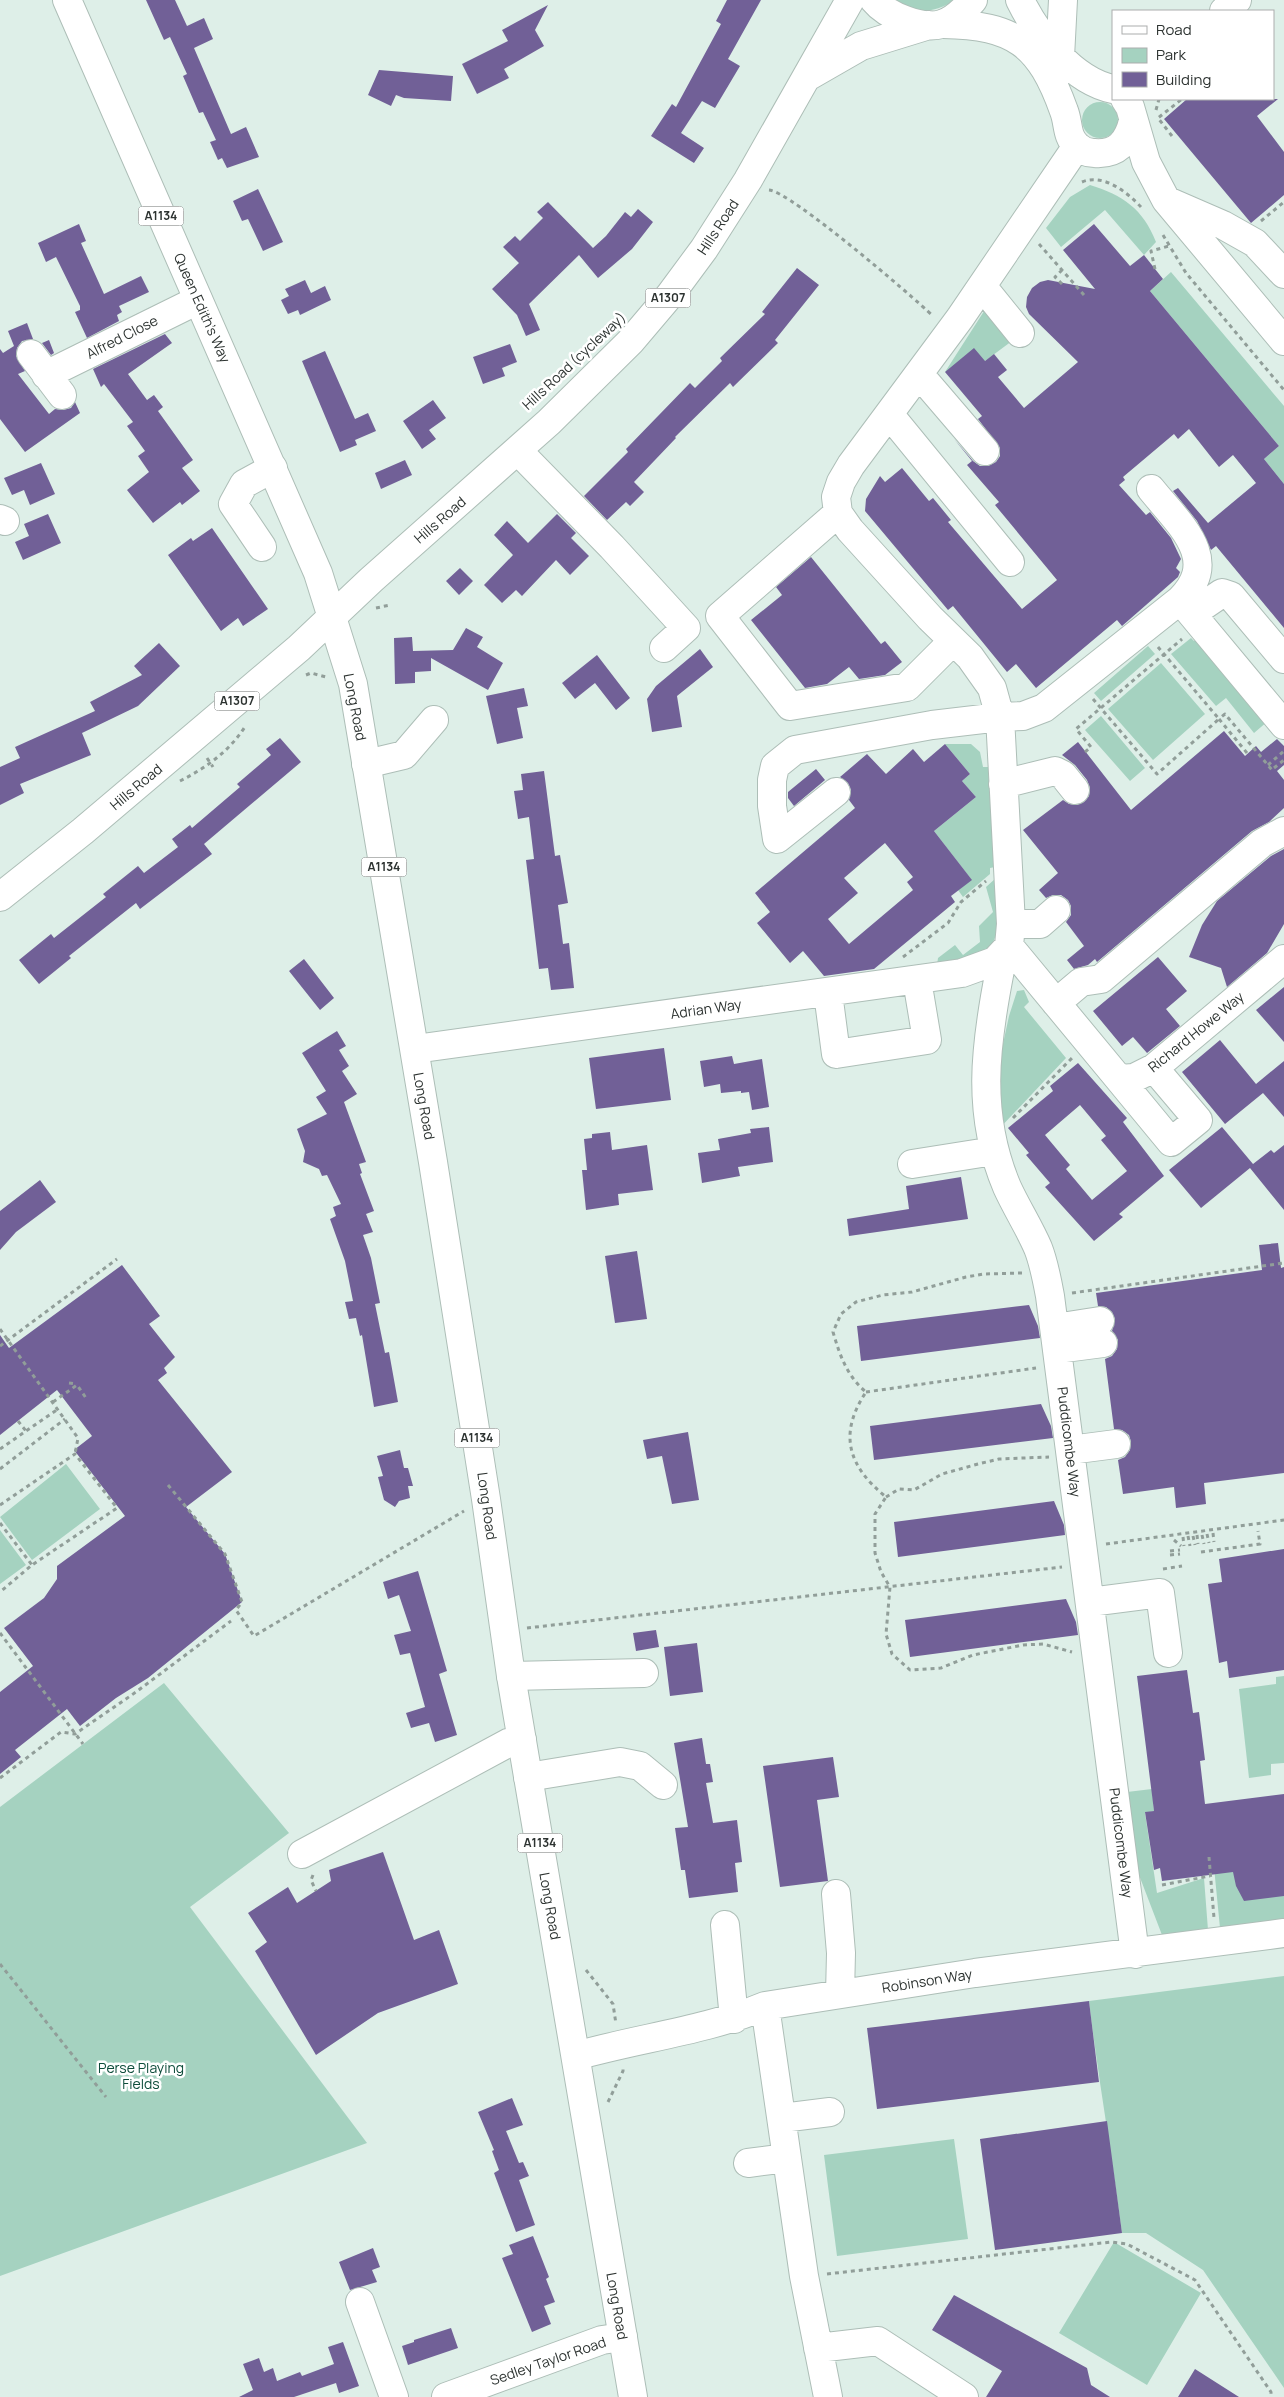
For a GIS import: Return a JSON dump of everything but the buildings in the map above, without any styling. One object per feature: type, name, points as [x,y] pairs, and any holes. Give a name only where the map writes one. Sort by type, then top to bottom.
[{"type":"main road","name":"Queen Edith's Way","points":[[67,0],[273,468],[318,573],[332,618]]},
{"type":"main road","name":"Hills Road","points":[[0,897],[97,819],[282,663],[371,580],[518,452],[619,354],[670,295],[704,249],[748,180],[850,0]]},
{"type":"main road","points":[[874,0],[896,16],[936,25],[974,24],[993,28],[1028,48],[1046,69],[1054,85],[1066,116],[1067,130],[1077,146],[1091,153],[1104,154],[1116,150],[1130,135],[1138,115]]},
{"type":"main road","points":[[936,25],[961,13],[974,0]]},
{"type":"main road","points":[[1060,57],[1063,0]]},
{"type":"main road","points":[[936,25],[996,15],[1025,2],[1047,43],[1060,57],[1106,88]]},
{"type":"main road","name":"Hills Road","points":[[808,77],[861,46],[936,25]]},
{"type":"main road","points":[[1066,116],[1072,101],[1084,90],[1106,88]]},
{"type":"main road","points":[[1138,115],[1155,204],[1284,341]]},
{"type":"main road","points":[[953,641],[907,687],[790,706],[720,616],[838,512],[836,496],[841,482],[982,286],[1077,146]]},
{"type":"main road","points":[[1155,204],[1223,225],[1255,243],[1284,274]]},
{"type":"main road","points":[[982,286],[1020,333]]},
{"type":"main road","name":"Alfred Close","points":[[46,374],[198,300]]},
{"type":"main road","points":[[919,374],[985,451]]},
{"type":"main road","points":[[889,414],[1010,562]]},
{"type":"main road","points":[[518,452],[612,547],[686,628],[664,648]]},
{"type":"main road","points":[[262,547],[233,504],[244,484],[273,468]]},
{"type":"main road","points":[[836,792],[777,839],[772,806],[772,780],[775,766],[795,750],[932,725],[1033,714],[1044,708],[1180,600],[1190,590],[1199,564],[1196,552],[1190,538],[1152,489]]},
{"type":"main road","name":"Puddicombe Way","points":[[838,512],[850,530],[970,657],[992,688],[1000,717],[1007,872],[1005,944],[986,1065],[986,1110],[993,1145],[1007,1186],[1038,1248],[1048,1285],[1135,1954]]},
{"type":"main road","points":[[1180,600],[1203,606],[1222,592],[1231,596],[1284,658]]},
{"type":"main road","points":[[1180,600],[1284,726]]},
{"type":"main road","name":"Long Road","points":[[332,618],[353,684],[415,1049],[486,1499],[511,1676],[633,2397]]},
{"type":"main road","points":[[366,764],[404,754],[434,720]]},
{"type":"main road","points":[[1003,784],[1055,771],[1063,775],[1075,790]]},
{"type":"main road","points":[[1056,1003],[1081,982],[1101,979],[1262,842],[1284,831]]},
{"type":"main road","points":[[1056,910],[1040,924],[1005,944],[1171,1142],[1198,1120],[1154,1068]]},
{"type":"main road","name":"Adrian Way","points":[[415,1049],[829,1004],[913,980],[962,973],[1005,944]]},
{"type":"main road","name":"Richard Howe Way","points":[[1118,1079],[1134,1078],[1154,1068],[1284,959]]},
{"type":"main road","points":[[829,1004],[836,1054],[927,1040],[913,980]]},
{"type":"main road","points":[[912,1164],[993,1145]]},
{"type":"main road","points":[[1057,1347],[1101,1332]]},
{"type":"main road","points":[[1070,1446],[1115,1435]]},
{"type":"main road","points":[[1090,1602],[1160,1593],[1168,1653]]},
{"type":"main road","points":[[511,1676],[644,1673]]},
{"type":"main road","points":[[302,1854],[508,1743],[522,1740]]},
{"type":"main road","points":[[528,1777],[620,1762],[640,1766],[663,1785]]},
{"type":"main road","points":[[836,1894],[841,1953],[840,1994]]},
{"type":"main road","points":[[724,1925],[734,2019]]},
{"type":"main road","name":"Robinson Way","points":[[576,2056],[624,2042],[734,2019],[765,2006],[975,1973],[1284,1934]]},
{"type":"main road","points":[[765,2006],[806,2283],[828,2397]]},
{"type":"main road","points":[[782,2118],[830,2112]]},
{"type":"main road","points":[[748,2163],[788,2158]]},
{"type":"main road","points":[[360,2302],[394,2397]]},
{"type":"main road","name":"Sedley Taylor Road","points":[[446,2397],[602,2340],[623,2337]]},
{"type":"main road","points":[[818,2348],[878,2341],[964,2397]]},
{"type":"path","points":[[1138,115],[1158,100]]},
{"type":"path","points":[[1172,136],[1158,118],[1181,100]]},
{"type":"path","points":[[1080,183],[1089,179],[1113,185],[1155,204]]},
{"type":"path","points":[[765,189],[775,191],[803,208],[919,303],[938,320],[940,344]]},
{"type":"path","points":[[1259,223],[1284,202]]},
{"type":"path","points":[[1160,229],[1186,273],[1284,390]]},
{"type":"path","points":[[1034,238],[1084,295]]},
{"type":"path","points":[[1155,269],[1151,251],[1169,246]]},
{"type":"path","points":[[1062,270],[1055,277],[1062,284]]},
{"type":"path","points":[[1085,752],[1091,747],[1076,729],[1190,631],[1194,636],[1203,628]]},
{"type":"path","points":[[1143,629],[1247,753]]},
{"type":"path","points":[[302,676],[311,673],[329,678]]},
{"type":"path","points":[[1078,681],[1157,774],[1225,714],[1268,766],[1273,769],[1284,760]]},
{"type":"path","points":[[1268,766],[1284,751]]},
{"type":"path","points":[[206,758],[213,766]]},
{"type":"path","points":[[913,980],[962,902],[995,873],[1007,872]]},
{"type":"path","points":[[993,1145],[1088,1042]]},
{"type":"path","points":[[0,1346],[117,1259]]},
{"type":"path","points":[[866,1392],[856,1384],[847,1370],[833,1332],[841,1314],[856,1302],[883,1295],[912,1292],[947,1281],[984,1274],[1008,1272],[1048,1285],[1284,1263]]},
{"type":"path","points":[[0,1329],[78,1438],[75,1454],[0,1505]]},
{"type":"path","points":[[886,1497],[870,1483],[857,1465],[850,1448],[849,1429],[853,1413],[866,1392],[1057,1347]]},
{"type":"path","points":[[69,1382],[77,1385],[86,1398]]},
{"type":"path","points":[[53,1402],[77,1385]]},
{"type":"path","points":[[0,1449],[58,1409]]},
{"type":"path","points":[[18,1420],[26,1431]]},
{"type":"path","points":[[0,1469],[65,1420]]},
{"type":"path","points":[[1070,1446],[1000,1459],[942,1474],[914,1490],[899,1489],[886,1497],[875,1514],[875,1553],[881,1572],[890,1587],[886,1634],[892,1654],[910,1670],[941,1668],[973,1655],[1003,1648],[1044,1644],[1097,1657]]},
{"type":"path","points":[[0,1592],[32,1565],[117,1508],[75,1454]]},
{"type":"path","points":[[168,1485],[225,1554],[242,1602],[236,1610],[254,1636],[486,1499]]},
{"type":"path","points":[[504,1631],[890,1587],[1084,1556],[1284,1520]]},
{"type":"path","points":[[0,1523],[32,1565]]},
{"type":"path","points":[[1201,1552],[1260,1544],[1258,1531]]},
{"type":"path","points":[[1208,1534],[1209,1543]]},
{"type":"path","points":[[1213,1534],[1214,1542]]},
{"type":"path","points":[[1202,1535],[1204,1544]]},
{"type":"path","points":[[1188,1536],[1190,1546]]},
{"type":"path","points":[[1195,1536],[1197,1545]]},
{"type":"path","points":[[1181,1549],[1183,1537]]},
{"type":"path","points":[[1174,1540],[1181,1549]]},
{"type":"path","points":[[1170,1553],[1181,1549]]},
{"type":"path","points":[[0,1778],[61,1732],[75,1734],[138,1691],[231,1621]]},
{"type":"path","points":[[1,1635],[83,1744]]},
{"type":"path","points":[[134,1686],[138,1691]]},
{"type":"path","points":[[1209,1857],[1212,1892]]},
{"type":"path","points":[[1162,1885],[1210,1876]]},
{"type":"path","points":[[0,1964],[106,2096]]},
{"type":"path","points":[[806,2283],[1111,2242],[1128,2244],[1195,2280],[1271,2392],[1271,2397]]},
{"type":"green space","points":[[890,0],[956,0],[940,8],[914,11],[897,6]]},
{"type":"green space","points":[[1100,102],[1107,103],[1113,107],[1117,113],[1117,127],[1113,133],[1107,137],[1100,138],[1093,137],[1087,133],[1083,127],[1082,120],[1083,113],[1087,107],[1093,103]]},
{"type":"green space","points":[[1090,185],[1122,199],[1138,212],[1145,221],[1156,242],[1144,255],[1105,210],[1061,247],[1046,228],[1070,197]]},
{"type":"green space","points":[[1171,272],[1284,406],[1284,484],[1264,459],[1279,446],[1150,291]]},
{"type":"green space","points":[[988,305],[1016,338],[985,361],[945,372]]},
{"type":"green space","points":[[1191,638],[1194,641],[1199,638],[1268,721],[1254,733],[1226,698],[1216,706],[1171,654]]},
{"type":"green space","points":[[1148,646],[1155,654],[1101,701],[1094,693]]},
{"type":"green space","points":[[1161,663],[1205,714],[1153,760],[1108,709]]},
{"type":"green space","points":[[1101,716],[1145,768],[1130,781],[1085,730]]},
{"type":"green space","points":[[945,744],[971,744],[980,752],[983,767],[988,767],[995,867],[990,868],[990,874],[963,897],[958,890],[971,879],[934,831],[976,797],[962,781],[970,774]]},
{"type":"green space","points":[[996,878],[998,927],[990,947],[981,955],[968,961],[937,965],[938,958],[955,945],[963,955],[980,942],[979,926],[993,912],[986,887]]},
{"type":"green space","points":[[1024,990],[1029,1002],[1024,1007],[1066,1058],[997,1131],[993,1090],[1009,1016],[1017,991]]},
{"type":"green space","points":[[66,1464],[100,1509],[32,1560],[0,1517]]},
{"type":"green space","points":[[0,1530],[26,1565],[0,1584]]},
{"type":"green space","points":[[1284,1676],[1284,1763],[1271,1764],[1271,1775],[1249,1778],[1239,1689],[1276,1684],[1276,1677]]},
{"type":"green space","name":"Perse Playing Fields","points":[[164,1683],[289,1833],[190,1907],[367,2143],[0,2276],[0,1807]]},
{"type":"green space","points":[[1152,1789],[1154,1811],[1145,1813],[1157,1893],[1204,1878],[1208,1930],[1162,1935],[1139,1875],[1127,1792]]},
{"type":"green space","points":[[1213,1857],[1284,1896],[1284,1923],[1220,1928]]},
{"type":"green space","points":[[1284,1976],[1284,2388],[1203,2270],[1146,2233],[1122,2233],[1089,2001]]},
{"type":"green space","points":[[954,2139],[968,2239],[837,2256],[824,2155]]},
{"type":"green space","points":[[1114,2242],[1201,2293],[1147,2385],[1059,2333]]}]
